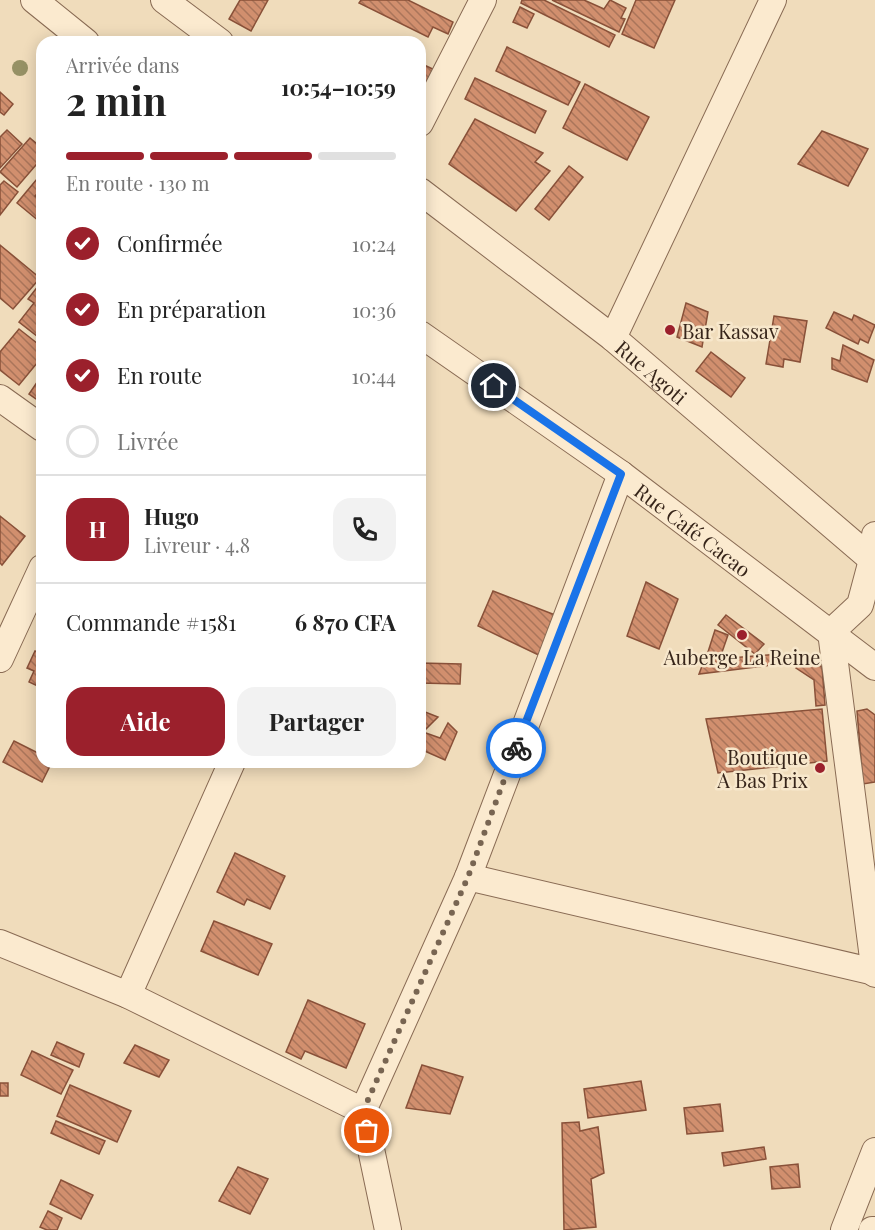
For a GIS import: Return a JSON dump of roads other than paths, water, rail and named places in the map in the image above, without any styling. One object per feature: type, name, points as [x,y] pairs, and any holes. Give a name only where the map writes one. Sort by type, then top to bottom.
[{"type":"street","points":[[34,0],[79,36]]},
{"type":"street","points":[[164,0],[192,8],[214,36]]},
{"type":"street","points":[[426,111],[483,0]]},
{"type":"street","points":[[613,338],[773,0]]},
{"type":"street","name":"Rue Agoti","points":[[426,196],[613,338],[874,553]]},
{"type":"street","name":"Rue Café Cacao","points":[[426,340],[621,474],[875,667]]},
{"type":"street","points":[[0,398],[36,424]]},
{"type":"street","points":[[388,1230],[363,1111],[468,877],[621,474]]},
{"type":"street","points":[[468,877],[875,973],[831,632],[860,605],[874,553]]},
{"type":"street","points":[[0,659],[36,581]]},
{"type":"street","points":[[128,995],[229,768]]},
{"type":"street","points":[[0,943],[128,995],[363,1111]]},
{"type":"street","points":[[844,1230],[875,1151]]},
{"type":"place","name":"Bar Kassav","points":[[670,330]]},
{"type":"place","name":"Auberge La Reine","points":[[742,635]]},
{"type":"place","name":"Boutique A Bas Prix","points":[[820,768]]}]
